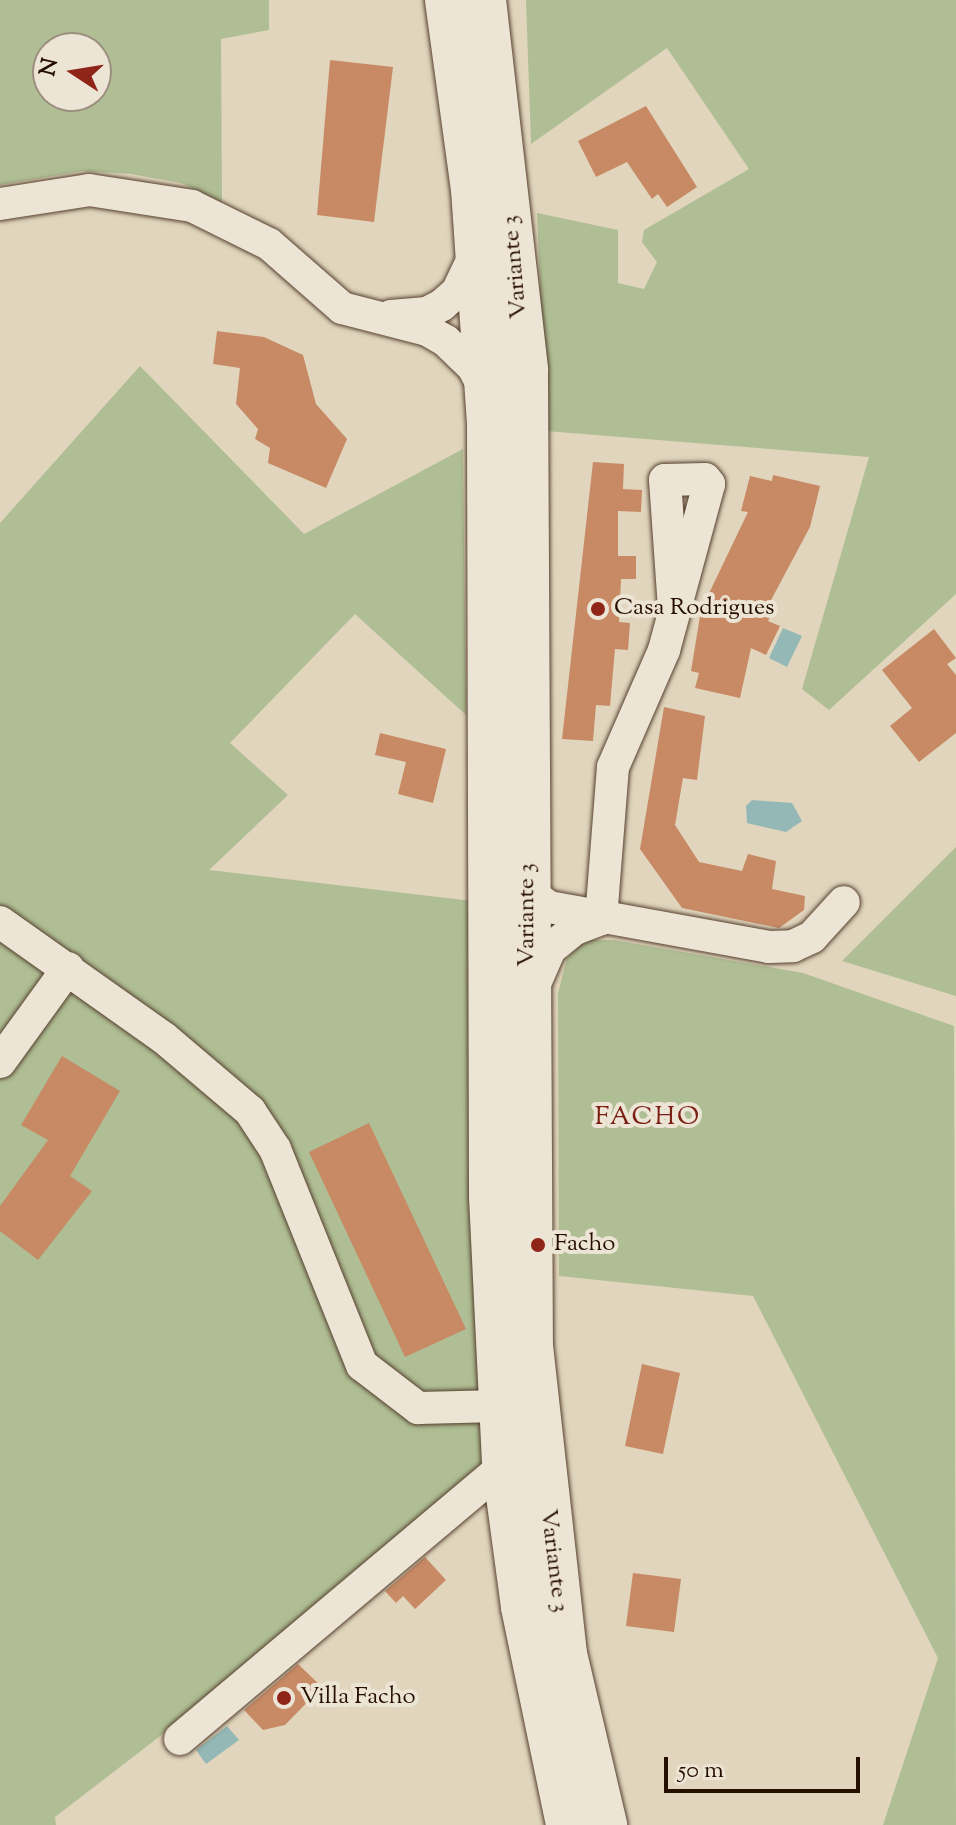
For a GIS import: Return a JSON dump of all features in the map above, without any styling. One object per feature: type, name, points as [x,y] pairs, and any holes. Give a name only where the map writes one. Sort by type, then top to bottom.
[{"type":"main road","name":"Variante 3","points":[[447,0],[477,249],[487,395],[491,1197],[504,1466],[523,1607],[568,1825]]},
{"type":"main road","name":"Variante 3","points":[[484,0],[526,371],[530,1305],[538,1441],[565,1654],[605,1825]]},
{"type":"street","points":[[0,204],[89,190],[192,206],[269,244],[342,308],[427,330],[446,341],[473,367],[487,395]]},
{"type":"street","points":[[364,316],[427,313],[442,305],[467,276],[477,249]]},
{"type":"street","points":[[601,919],[613,767],[664,650],[674,609]]},
{"type":"street","points":[[527,877],[537,898],[549,907],[601,919],[793,946],[812,937],[844,902]]},
{"type":"street","points":[[528,1007],[550,949],[575,929],[601,919]]},
{"type":"street","points":[[0,922],[164,1038],[250,1111],[275,1149],[362,1365],[418,1408],[501,1406]]},
{"type":"street","points":[[0,1062],[68,968]]},
{"type":"street","points":[[180,1739],[504,1466]]},
{"type":"green space","points":[[0,0],[269,0],[269,30],[221,39],[222,202],[181,183],[131,174],[82,171],[0,185]]},
{"type":"green space","points":[[526,0],[956,0],[956,594],[829,710],[802,689],[869,457],[546,431],[537,213],[618,230],[618,283],[644,289],[657,262],[642,242],[644,230],[749,169],[667,48],[531,144]]},
{"type":"green space","points":[[140,366],[304,534],[463,449],[466,715],[355,614],[230,743],[288,795],[209,870],[472,901],[490,1482],[55,1817],[56,1825],[0,1825],[0,523]]},
{"type":"green space","points":[[956,847],[956,996],[842,961]]},
{"type":"green space","points":[[586,940],[614,940],[803,973],[954,1026],[956,1825],[883,1825],[938,1658],[753,1296],[559,1276],[558,993],[567,958]]},
{"type":"water","points":[[783,628],[802,636],[787,667],[769,658]]},
{"type":"water","points":[[752,800],[792,803],[802,821],[786,832],[747,823],[746,806]]},
{"type":"water","points":[[227,1726],[239,1740],[206,1764],[196,1750]]},
{"type":"building","points":[[330,60],[393,67],[374,222],[317,215]]},
{"type":"building","points":[[646,106],[697,187],[667,207],[658,194],[652,199],[627,162],[596,177],[578,141]]},
{"type":"building","points":[[217,331],[264,337],[303,355],[316,404],[347,439],[326,488],[268,463],[270,448],[255,439],[258,429],[236,404],[240,368],[213,364]]},
{"type":"building","points":[[593,462],[624,464],[623,489],[642,490],[641,512],[618,511],[618,556],[636,556],[636,579],[621,579],[619,622],[630,623],[628,650],[615,649],[610,706],[596,705],[593,741],[562,739]]},
{"type":"building","points":[[773,475],[820,486],[810,527],[770,602],[776,605],[768,621],[780,626],[766,655],[751,648],[740,698],[695,688],[699,673],[691,671],[701,610],[748,512],[741,511],[750,476],[772,481]]},
{"type":"building","points":[[934,629],[956,658],[947,664],[956,675],[956,733],[919,762],[890,726],[912,708],[882,670]]},
{"type":"building","points":[[664,707],[705,716],[697,780],[683,778],[675,825],[699,862],[742,871],[748,854],[776,861],[772,889],[805,896],[804,910],[779,928],[682,908],[640,849]]},
{"type":"building","points":[[380,733],[446,749],[433,803],[398,794],[406,762],[375,755]]},
{"type":"building","points":[[62,1056],[120,1091],[70,1176],[92,1191],[38,1260],[0,1231],[0,1206],[48,1140],[21,1125]]},
{"type":"building","points":[[369,1123],[466,1329],[405,1357],[309,1152]]},
{"type":"building","points":[[642,1364],[680,1373],[663,1454],[625,1446]]},
{"type":"building","points":[[425,1557],[446,1580],[415,1609],[403,1596],[396,1603],[385,1591]]},
{"type":"building","points":[[633,1573],[681,1579],[674,1632],[626,1626]]},
{"type":"building","points":[[298,1664],[322,1687],[285,1725],[263,1730],[244,1710]]},
{"type":"place","name":"Casa Rodrigues","points":[[598,609]]},
{"type":"place","name":"Facho","points":[[538,1245]]},
{"type":"place","name":"Villa Facho","points":[[284,1698]]},
{"type":"district","name":"FACHO","points":[[648,1118]]}]
